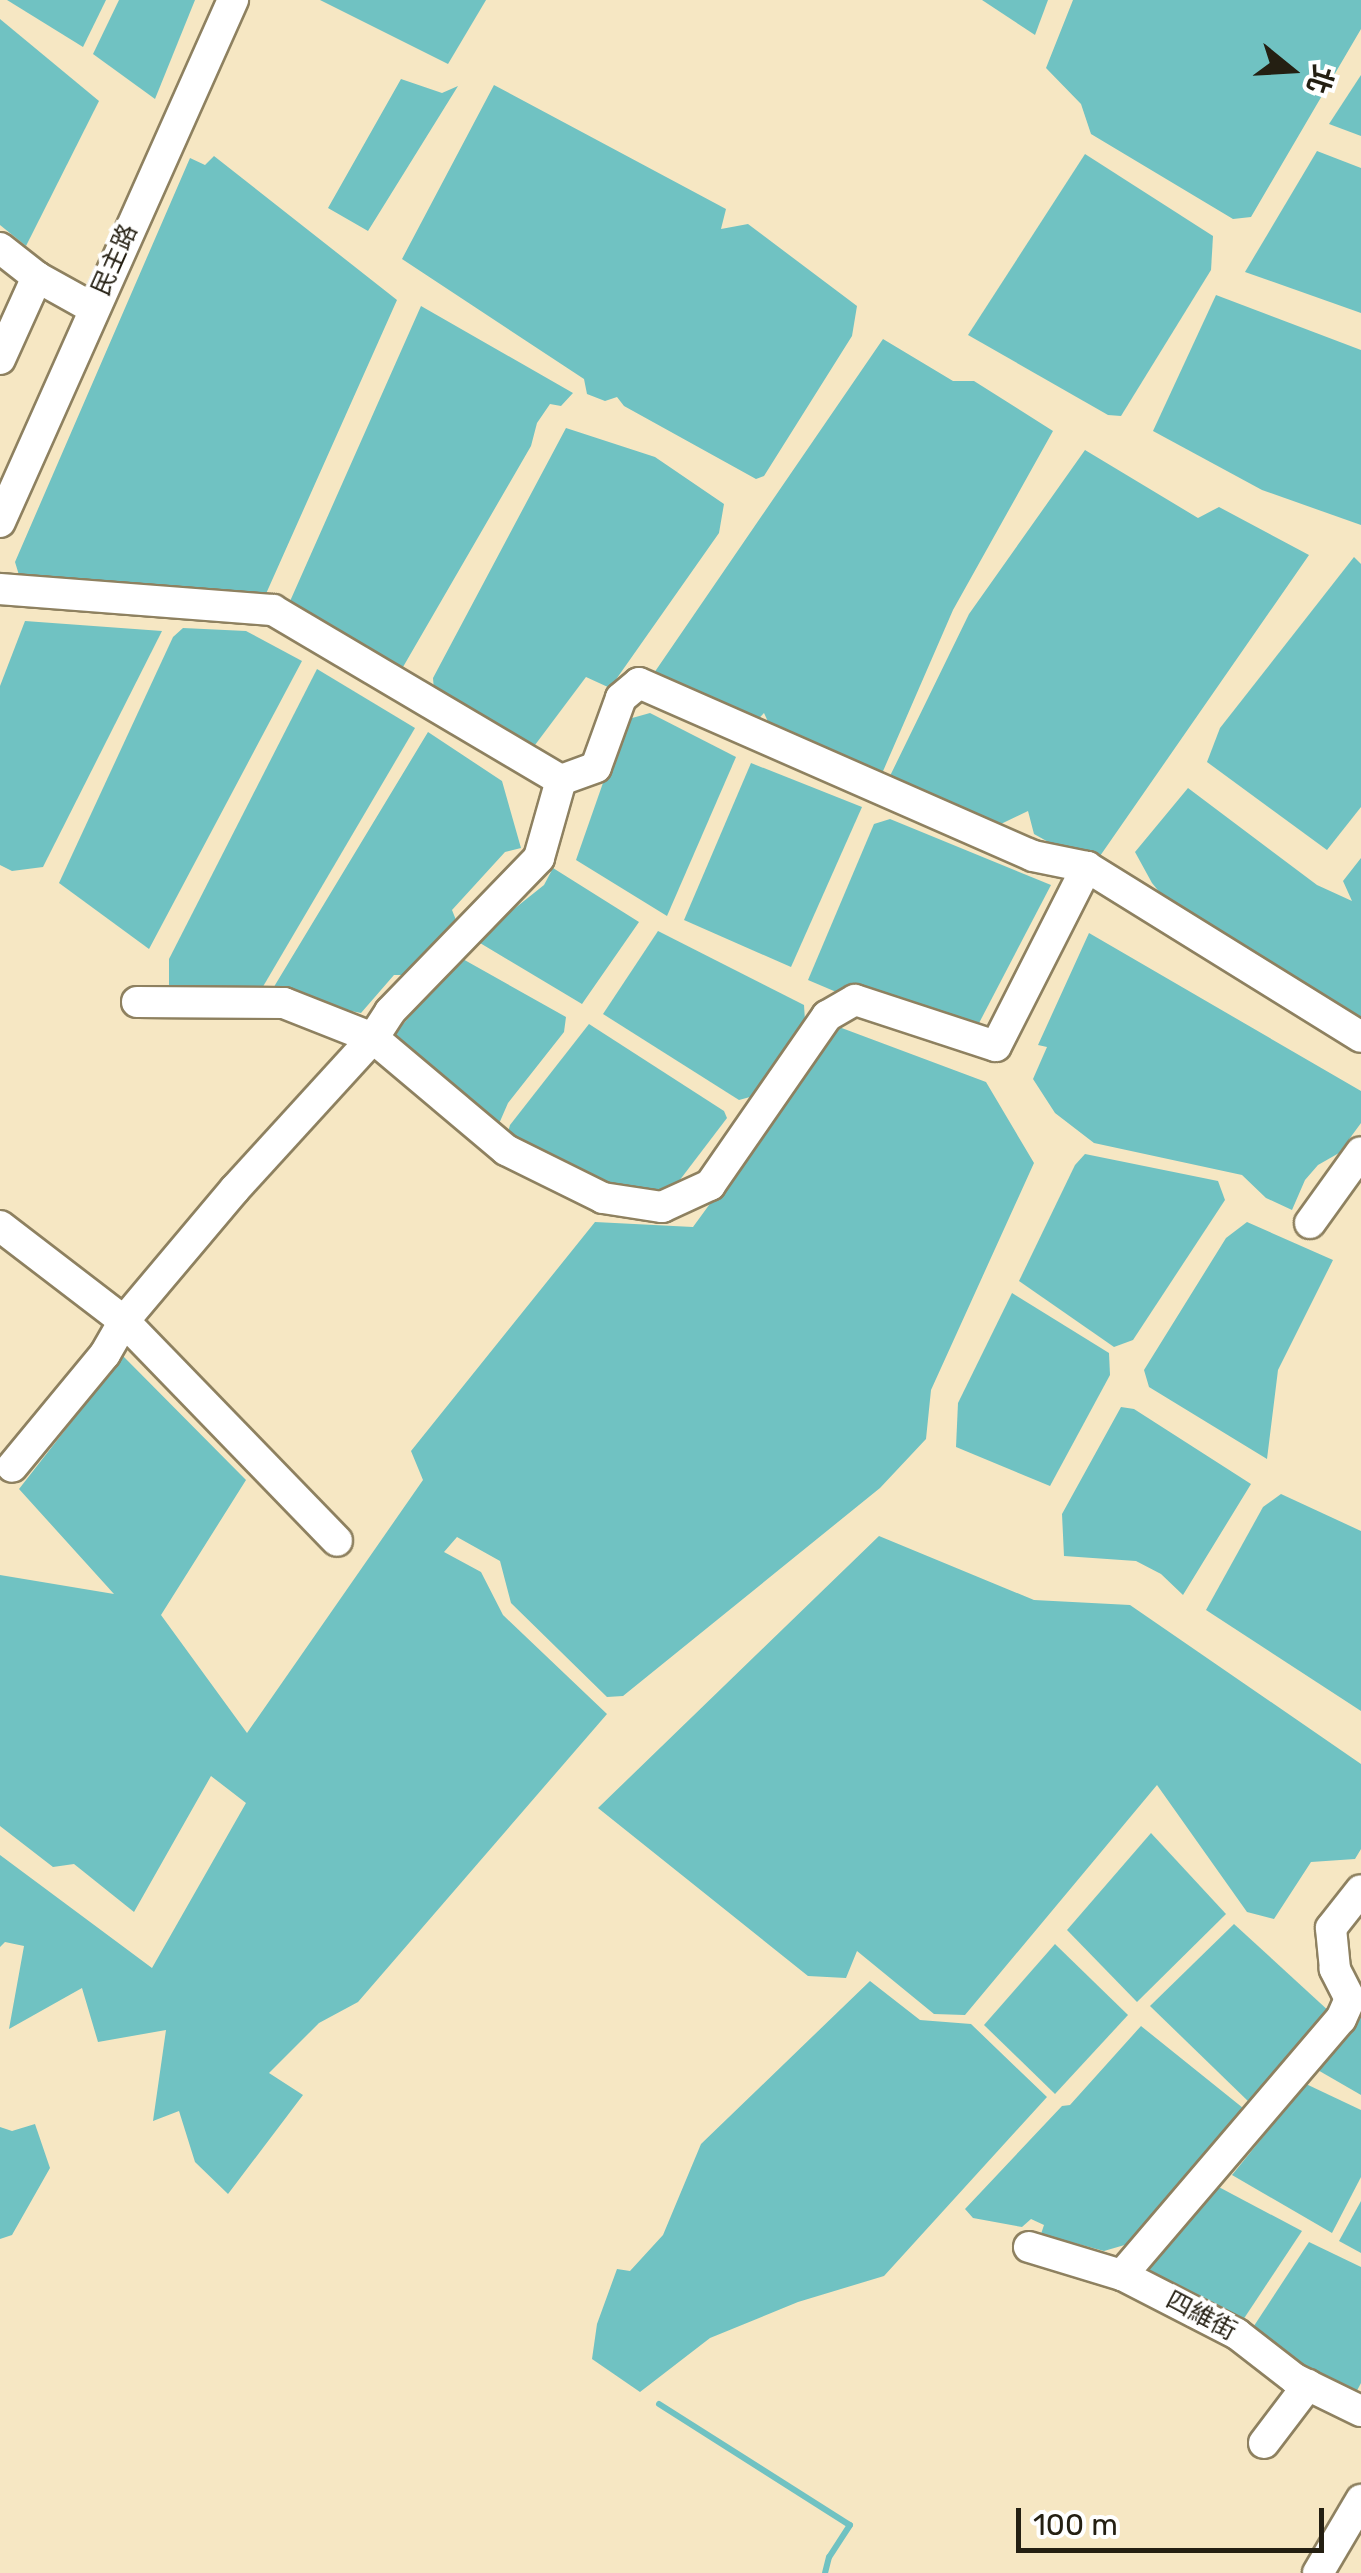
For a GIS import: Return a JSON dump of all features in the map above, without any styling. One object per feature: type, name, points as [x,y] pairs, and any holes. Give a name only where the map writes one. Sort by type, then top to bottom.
[{"type":"street","name":"民主路","points":[[0,522],[233,0]]},
{"type":"street","points":[[0,248],[37,277],[94,308]]},
{"type":"street","points":[[0,359],[37,277]]},
{"type":"street","points":[[0,589],[273,610],[561,780]]},
{"type":"street","points":[[561,780],[596,766],[621,698],[638,684],[1033,856],[1088,867],[1361,1037]]},
{"type":"street","points":[[12,1467],[105,1354],[124,1321],[373,1038],[390,1012],[539,858],[561,780]]},
{"type":"street","points":[[137,1002],[284,1002],[373,1038],[506,1150],[603,1198],[662,1206],[710,1185],[827,1016],[855,1000],[996,1046],[1088,867]]},
{"type":"street","points":[[1310,1223],[1361,1152]]},
{"type":"street","points":[[0,1226],[124,1321],[337,1541]]},
{"type":"street","points":[[1122,2274],[1342,2020],[1350,1998],[1335,1969],[1330,1928],[1361,1890]]},
{"type":"street","name":"四維街","points":[[1029,2246],[1122,2274],[1237,2334],[1308,2385],[1361,2411]]},
{"type":"street","points":[[1264,2444],[1308,2385]]},
{"type":"street","points":[[1318,2573],[1361,2500]]},
{"type":"water","points":[[7,0],[106,0],[83,47]]},
{"type":"water","points":[[119,0],[195,0],[155,99],[93,54]]},
{"type":"water","points":[[320,0],[486,0],[448,64]]},
{"type":"water","points":[[982,0],[1048,0],[1035,35]]},
{"type":"water","points":[[1073,0],[1361,0],[1361,29],[1251,217],[1233,219],[1091,134],[1081,104],[1046,68]]},
{"type":"water","points":[[0,19],[99,101],[26,246],[0,225]]},
{"type":"water","points":[[1361,75],[1361,136],[1329,124]]},
{"type":"water","points":[[401,79],[442,93],[458,86],[368,231],[328,208]]},
{"type":"water","points":[[494,85],[726,209],[721,229],[748,224],[857,306],[852,336],[764,476],[756,479],[624,406],[617,397],[605,401],[587,394],[584,379],[402,259]]},
{"type":"water","points":[[1317,151],[1361,168],[1361,313],[1245,272]]},
{"type":"water","points":[[1085,154],[1213,236],[1211,270],[1121,416],[1108,415],[968,335]]},
{"type":"water","points":[[214,156],[397,300],[265,596],[22,585],[15,562],[190,158],[205,165]]},
{"type":"water","points":[[1216,295],[1361,350],[1361,525],[1262,490],[1153,431]]},
{"type":"water","points":[[421,306],[573,393],[561,406],[550,404],[537,423],[531,446],[403,667],[387,667],[287,608]]},
{"type":"water","points":[[883,339],[953,381],[974,381],[1053,431],[953,610],[877,785],[777,741],[764,713],[747,731],[654,673]]},
{"type":"water","points":[[566,428],[655,457],[724,504],[719,533],[610,688],[586,677],[526,757],[434,691],[433,678]]},
{"type":"water","points":[[1085,450],[1198,518],[1219,507],[1309,555],[1100,856],[1077,858],[1034,834],[1028,811],[978,835],[889,778],[969,614]]},
{"type":"water","points":[[1354,557],[1361,564],[1361,807],[1327,850],[1207,762],[1220,728]]},
{"type":"water","points":[[25,621],[162,631],[43,867],[12,871],[0,865],[0,686]]},
{"type":"water","points":[[183,628],[246,631],[302,661],[149,949],[59,883],[173,637]]},
{"type":"water","points":[[317,669],[415,728],[261,990],[169,995],[169,959]]},
{"type":"water","points":[[650,713],[736,757],[667,916],[576,860],[625,720]]},
{"type":"water","points":[[428,732],[502,781],[521,848],[505,852],[452,910],[456,920],[405,975],[394,975],[361,1013],[269,995]]},
{"type":"water","points":[[751,763],[862,807],[791,967],[684,920]]},
{"type":"water","points":[[1188,788],[1317,885],[1352,901],[1343,881],[1361,858],[1361,1038],[1175,911],[1152,883],[1135,852]]},
{"type":"water","points":[[890,819],[1051,885],[978,1025],[841,994],[808,980],[874,824]]},
{"type":"water","points":[[553,868],[639,922],[582,1004],[475,940],[544,885]]},
{"type":"water","points":[[658,931],[804,1005],[805,1021],[750,1097],[739,1100],[603,1014]]},
{"type":"water","points":[[1089,933],[1361,1091],[1361,1123],[1339,1153],[1318,1165],[1305,1180],[1292,1210],[1266,1198],[1242,1175],[1094,1143],[1055,1113],[1033,1079],[1047,1047],[1038,1045]]},
{"type":"water","points":[[461,958],[566,1017],[564,1032],[508,1103],[498,1126],[390,1039]]},
{"type":"water","points":[[589,1024],[724,1111],[727,1118],[676,1185],[657,1193],[624,1194],[504,1146],[510,1125]]},
{"type":"water","points":[[839,1027],[986,1082],[1034,1163],[931,1390],[926,1439],[880,1488],[623,1696],[607,1697],[511,1603],[500,1561],[457,1537],[444,1552],[481,1572],[503,1615],[607,1714],[358,2002],[319,2023],[269,2073],[303,2095],[228,2194],[195,2162],[179,2111],[153,2121],[166,2030],[98,2042],[82,1988],[9,2029],[24,1946],[5,1942],[0,1947],[0,1855],[152,1968],[246,1803],[211,1776],[134,1912],[74,1864],[53,1867],[0,1826],[0,1575],[114,1594],[19,1489],[123,1356],[246,1480],[161,1615],[247,1733],[423,1480],[411,1451],[595,1222],[693,1227]]},
{"type":"water","points":[[1085,1154],[1218,1181],[1225,1200],[1133,1340],[1114,1347],[1019,1281],[1075,1165]]},
{"type":"water","points":[[1247,1222],[1333,1260],[1278,1370],[1267,1459],[1149,1387],[1144,1370],[1226,1238]]},
{"type":"water","points":[[1012,1293],[1109,1353],[1110,1375],[1050,1486],[956,1447],[958,1403]]},
{"type":"water","points":[[1121,1407],[1134,1409],[1251,1484],[1183,1595],[1161,1574],[1136,1561],[1064,1556],[1062,1514]]},
{"type":"water","points":[[1281,1494],[1361,1531],[1361,1711],[1206,1610],[1263,1507]]},
{"type":"water","points":[[879,1536],[1034,1600],[1130,1605],[1361,1764],[1361,1849],[1355,1859],[1311,1862],[1274,1919],[1247,1912],[1157,1785],[965,2015],[934,2014],[857,1951],[846,1978],[808,1976],[598,1808]]},
{"type":"water","points":[[1151,1833],[1226,1914],[1137,2002],[1067,1930]]},
{"type":"water","points":[[1234,1924],[1331,2013],[1250,2103],[1150,2006]]},
{"type":"water","points":[[1055,1944],[1128,2015],[1055,2094],[984,2025]]},
{"type":"water","points":[[870,1981],[920,2020],[971,2024],[1047,2097],[884,2276],[798,2302],[710,2338],[640,2392],[592,2359],[597,2324],[617,2269],[630,2271],[663,2235],[701,2144]]},
{"type":"water","points":[[1361,2013],[1361,2095],[1316,2069]]},
{"type":"water","points":[[1141,2026],[1243,2108],[1141,2233],[1128,2244],[1104,2251],[1041,2234],[1044,2225],[1031,2219],[1022,2227],[973,2218],[965,2209],[1062,2106],[1070,2105]]},
{"type":"water","points":[[1306,2084],[1361,2110],[1361,2177],[1332,2233],[1232,2175]]},
{"type":"water","points":[[35,2124],[50,2168],[12,2235],[0,2239],[0,2127],[12,2131]]},
{"type":"water","points":[[1215,2185],[1302,2231],[1241,2323],[1148,2271]]},
{"type":"water","points":[[1361,2201],[1361,2253],[1339,2241]]},
{"type":"water","points":[[1309,2242],[1361,2267],[1361,2383],[1351,2402],[1248,2335]]},
{"type":"waterway","points":[[659,2404],[850,2525],[829,2557],[825,2573]]}]
